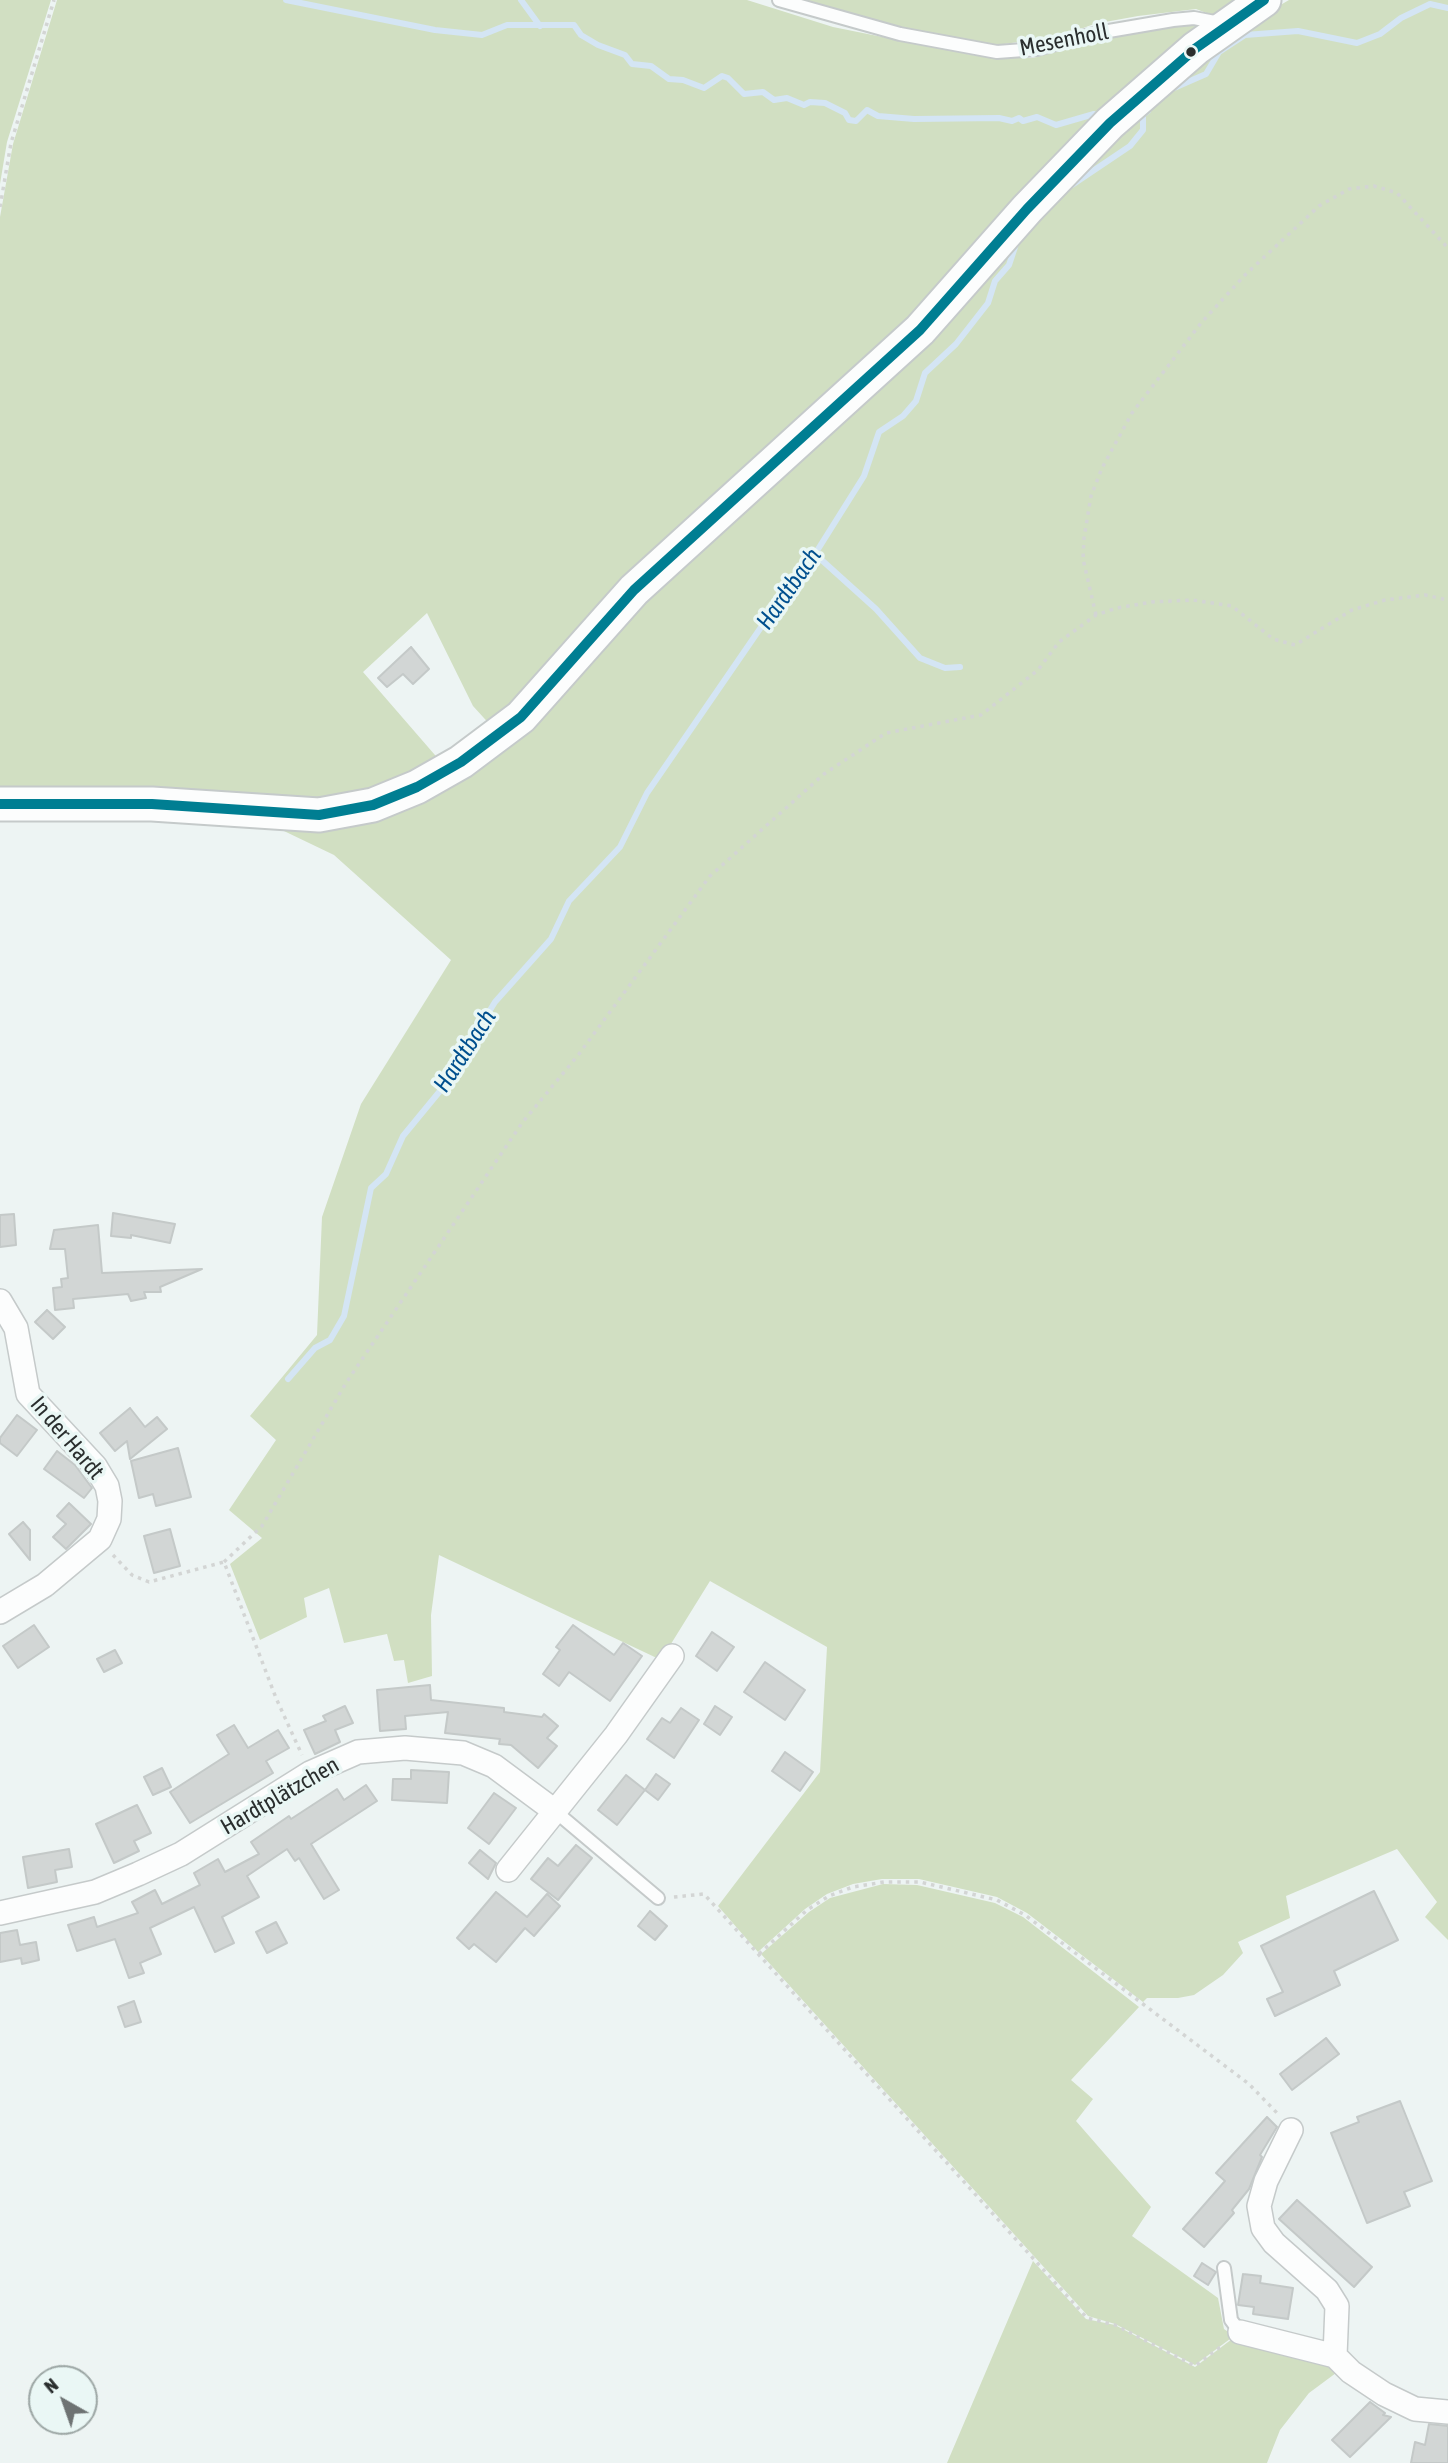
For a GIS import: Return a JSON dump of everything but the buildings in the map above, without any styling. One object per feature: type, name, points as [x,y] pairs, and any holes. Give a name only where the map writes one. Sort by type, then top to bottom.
[{"type":"main road","points":[[0,804],[152,804],[319,815],[373,805],[417,787],[461,762],[521,717],[634,590],[920,330],[1027,209],[1110,123],[1177,64],[1264,0]]},
{"type":"street","name":"In der Hardt","points":[[0,1301],[16,1328],[29,1394],[95,1466],[107,1486],[109,1519],[100,1539]]},
{"type":"street","points":[[0,1612],[45,1585],[100,1539]]},
{"type":"street","points":[[509,1870],[556,1812],[671,1656]]},
{"type":"street","name":"Hardtplätzchen","points":[[0,1913],[95,1892],[138,1874],[181,1854],[310,1773],[358,1752],[405,1748],[463,1753],[494,1766],[556,1812]]},
{"type":"street","points":[[1291,2130],[1266,2181],[1259,2206],[1263,2228],[1274,2242],[1327,2290],[1337,2306],[1335,2356]]},
{"type":"street","points":[[1240,2332],[1335,2356],[1351,2372],[1384,2394],[1415,2409],[1448,2412]]},
{"type":"lane","name":"Mesenholl","points":[[779,0],[900,34],[997,52],[1037,49],[1097,33],[1172,20],[1194,19],[1227,25]]},
{"type":"lane","points":[[556,1812],[658,1898]]},
{"type":"lane","points":[[1224,2268],[1231,2320],[1240,2332]]},
{"type":"path","points":[[0,207],[11,143],[54,0]]},
{"type":"path","points":[[1096,615],[1083,559],[1091,496],[1102,468],[1132,413],[1201,323],[1245,275],[1319,206],[1349,190],[1374,186],[1397,193],[1448,248]]},
{"type":"path","points":[[100,1539],[132,1575],[149,1582],[224,1562],[262,1526],[346,1383],[522,1123],[579,1054],[710,876],[824,774],[886,733],[981,715],[1038,670],[1059,642],[1096,615],[1152,602],[1206,602],[1232,606],[1273,639],[1295,645],[1352,610],[1385,600],[1426,595],[1448,600]]},
{"type":"path","points":[[224,1562],[276,1698],[310,1773]]},
{"type":"path","points":[[759,1954],[807,1910],[829,1896],[853,1887],[884,1882],[919,1882],[997,1900],[1025,1915],[1250,2084],[1291,2130]]},
{"type":"path","points":[[658,1898],[704,1894],[1087,2318],[1115,2325],[1195,2365],[1240,2332]]},
{"type":"green space","points":[[0,0],[51,0],[7,142],[0,184]]},
{"type":"green space","points":[[57,0],[747,0],[833,27],[972,55],[1011,58],[1033,58],[1138,30],[1195,21],[1218,26],[1156,98],[1250,23],[1289,0],[1448,0],[1448,1940],[1425,1917],[1437,1902],[1397,1849],[1286,1896],[1290,1918],[1238,1942],[1243,1953],[1223,1975],[1194,1995],[1178,1998],[1147,1998],[1143,2002],[1027,1913],[997,1897],[919,1879],[882,1879],[853,1884],[827,1894],[805,1909],[758,1952],[718,1906],[820,1772],[827,1647],[710,1581],[661,1660],[439,1555],[431,1615],[432,1676],[408,1683],[404,1660],[394,1661],[387,1634],[344,1643],[329,1588],[304,1598],[307,1617],[260,1640],[230,1564],[262,1538],[229,1510],[276,1440],[250,1416],[317,1335],[322,1217],[361,1104],[451,960],[334,855],[261,820],[323,823],[504,740],[473,706],[427,613],[363,672],[441,762],[344,804],[0,799],[0,217],[13,144]]},
{"type":"green space","points":[[791,0],[1249,0],[1222,19],[1196,9],[1138,16],[1094,24],[1062,36],[997,45],[939,38]]},
{"type":"green space","points":[[883,1884],[917,1885],[995,1903],[1023,1917],[1139,2007],[1071,2080],[1093,2099],[1076,2121],[1151,2207],[1132,2236],[1218,2298],[1224,2329],[1234,2336],[1195,2365],[1115,2324],[1088,2316],[761,1954],[809,1912],[830,1898]]},
{"type":"green space","points":[[1033,2261],[1086,2319],[1115,2325],[1195,2367],[1236,2336],[1323,2358],[1336,2373],[1309,2393],[1280,2430],[1267,2463],[947,2463]]},
{"type":"waterway","points":[[286,0],[435,30],[482,35],[507,25],[574,25],[581,35],[598,45],[625,55],[632,64],[651,66],[669,79],[683,80],[704,88],[722,76],[728,78],[744,94],[763,92],[774,100],[787,98],[804,105],[810,102],[825,103],[845,113],[849,120],[856,121],[867,110],[878,116],[914,119],[999,118],[1012,121],[1019,118],[1023,121],[1037,117],[1056,125],[1094,114]]},
{"type":"waterway","points":[[521,0],[540,26]]},
{"type":"waterway","name":"Hardtbach","points":[[1174,88],[1206,74],[1219,52],[1245,35],[1298,31],[1357,43],[1380,34],[1401,18],[1430,4],[1448,8]]},
{"type":"waterway","name":"Hardtbach","points":[[1072,185],[1130,146],[1143,130],[1143,115],[1148,111]]},
{"type":"waterway","name":"Hardtbach","points":[[288,1379],[315,1348],[330,1340],[344,1316],[371,1188],[386,1174],[403,1136],[440,1091],[495,1002],[551,939],[569,901],[620,847],[647,793],[777,604],[815,554],[864,476],[879,432],[903,416],[916,401],[925,373],[956,344],[988,303],[995,281],[1009,265],[1016,244]]},
{"type":"waterway","points":[[815,554],[876,609],[920,658],[945,668],[960,667]]},
{"type":"transit line","points":[[0,804],[152,804],[319,815],[373,805],[417,787],[461,762],[521,717],[634,590],[920,330],[1027,209],[1110,123],[1196,48],[1264,0]]}]
